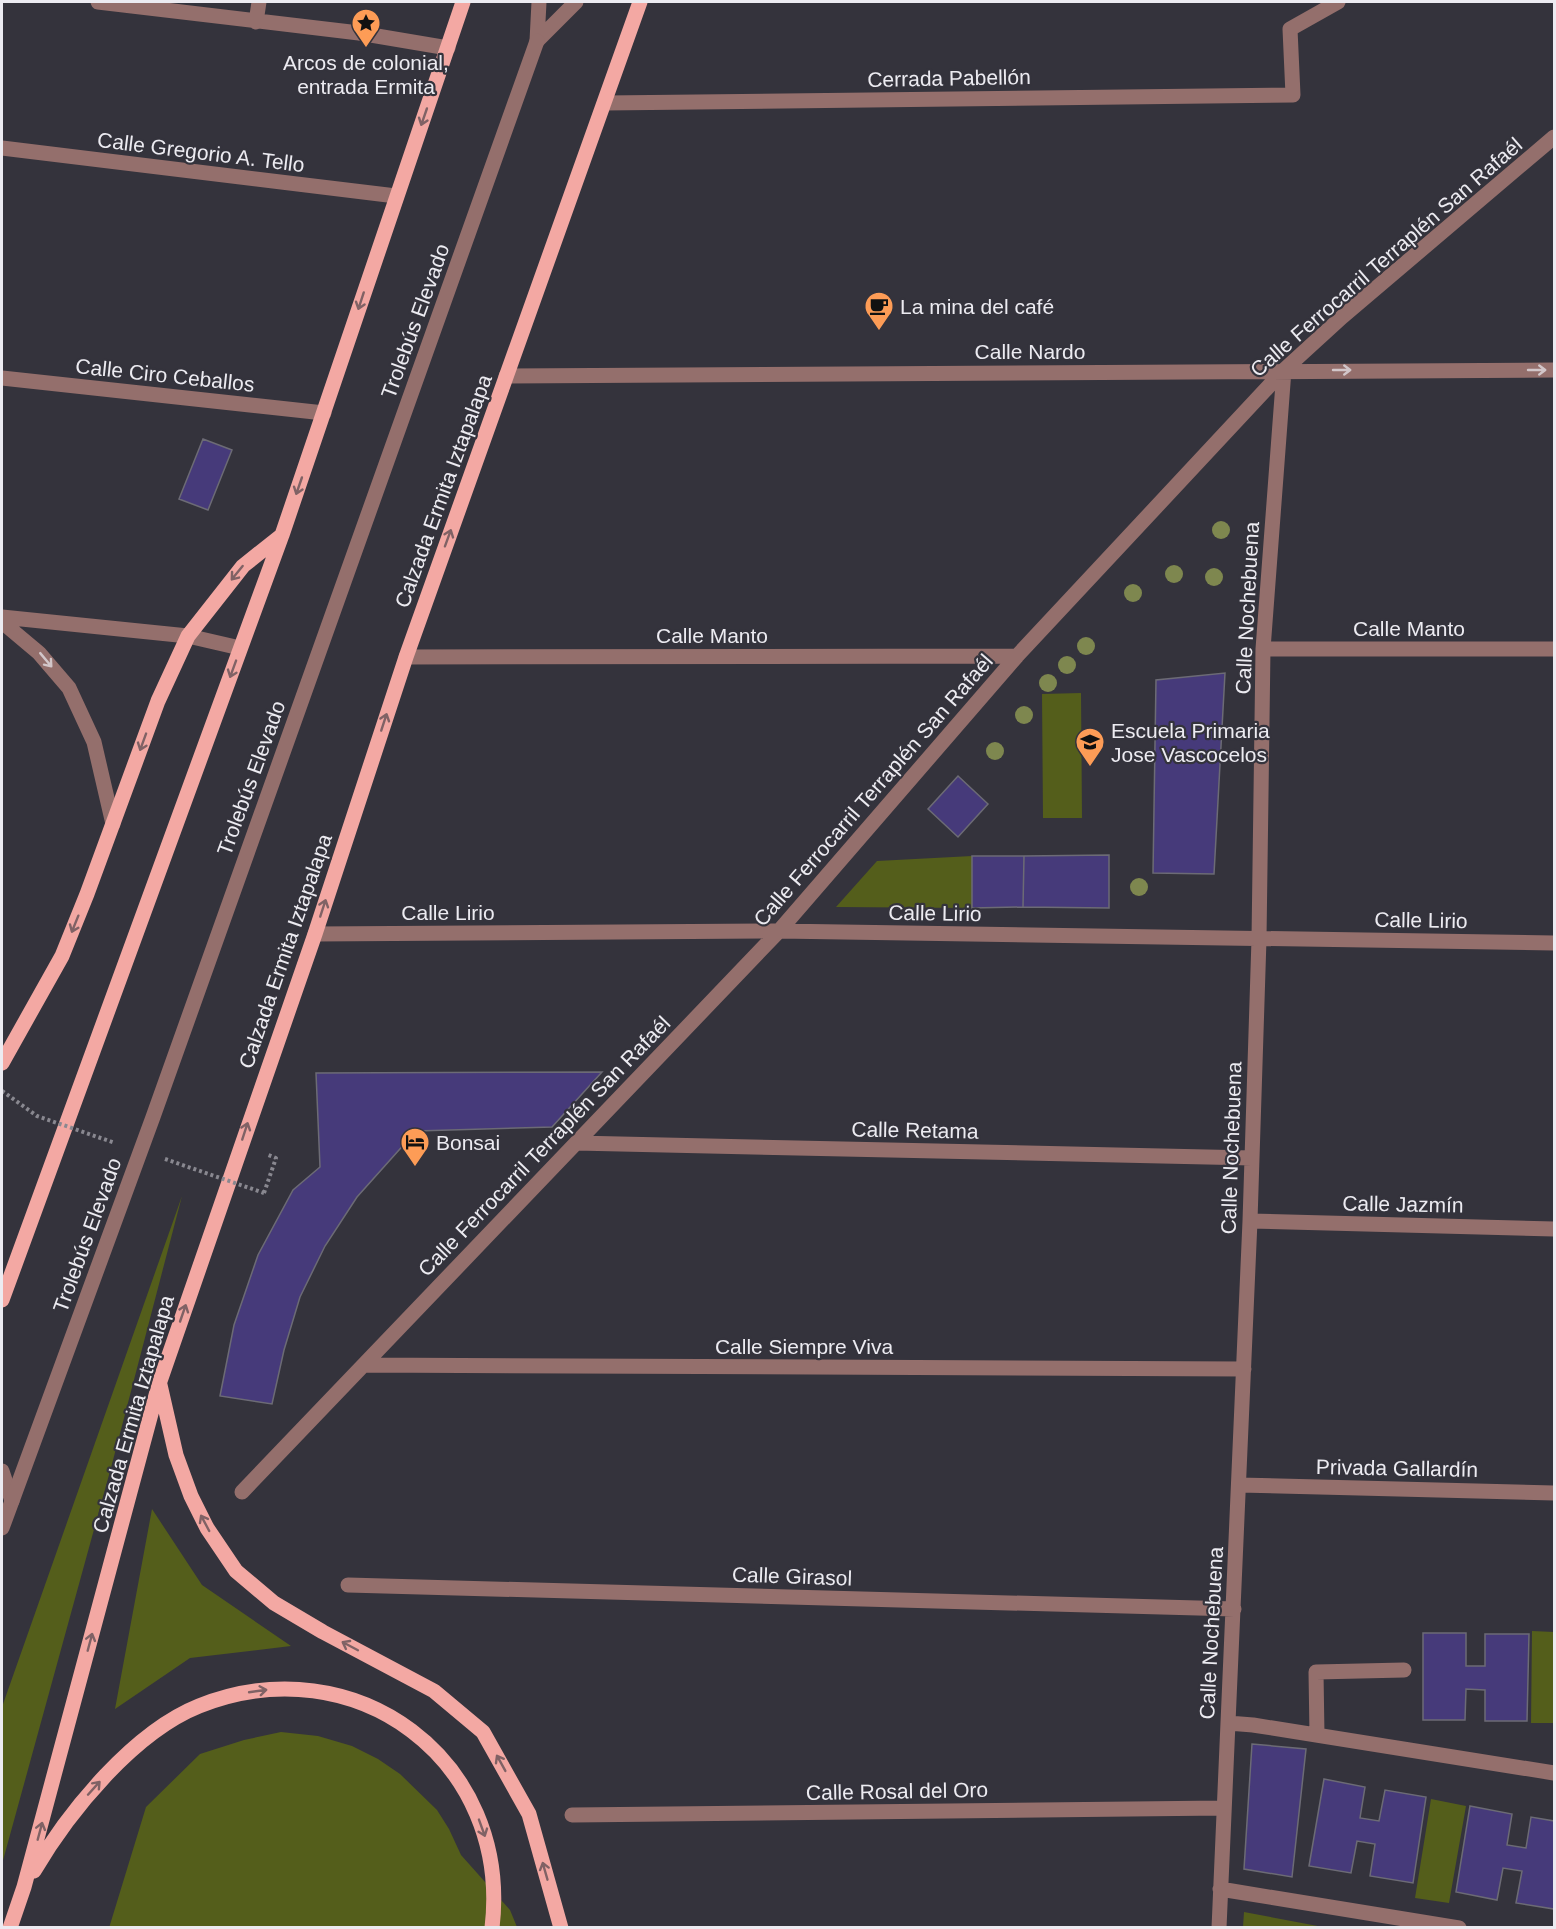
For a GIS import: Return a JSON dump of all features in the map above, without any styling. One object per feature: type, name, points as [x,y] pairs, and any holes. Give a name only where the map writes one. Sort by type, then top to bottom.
[{"type":"main road","points":[[2,1300],[282,536],[463,2]]},
{"type":"main road","name":"Calzada Ermita Iztapalapa","points":[[10,1928],[24,1887],[159,1384],[315,934],[406,657],[640,2]]},
{"type":"main road","points":[[2,1063],[62,956],[158,701],[188,636],[243,566],[282,536]]},
{"type":"main road","points":[[159,1384],[176,1455],[191,1496],[207,1528],[236,1571],[274,1604],[434,1691],[483,1732],[529,1814],[561,1928]]},
{"type":"main road","points":[[24,1887],[45,1852],[95,1786],[129,1753],[166,1723],[198,1707],[231,1695],[266,1690],[300,1689],[333,1694],[366,1704],[392,1716],[416,1733],[437,1753],[469,1798],[489,1847],[495,1906],[492,1928]]},
{"type":"street","points":[[98,2],[359,33],[448,48]]},
{"type":"street","points":[[256,22],[258,2]]},
{"type":"street","name":"Trolebús Elevado","points":[[2,1528],[157,1106],[537,41],[539,2]]},
{"type":"street","name":"Trolebús Elevado","points":[[537,41],[576,2]]},
{"type":"street","name":"Cerrada Pabellón","points":[[605,103],[1293,95],[1290,29],[1338,2]]},
{"type":"street","name":"Calle Ferrocarril Terraplén San Rafaél","points":[[242,1492],[779,931],[1017,656],[1284,370],[1350,310],[1554,137]]},
{"type":"street","name":"Calle Gregorio A. Tello","points":[[2,148],[396,196]]},
{"type":"street","name":"Calle Nochebuena","points":[[1219,1928],[1250,1221],[1259,939],[1263,648],[1284,370]]},
{"type":"street","name":"Calle Nardo","points":[[506,376],[1554,370]]},
{"type":"street","name":"Calle Ciro Ceballos","points":[[2,378],[324,413]]},
{"type":"street","points":[[2,617],[188,636],[240,648]]},
{"type":"street","points":[[2,622],[39,653],[69,688],[94,742],[113,824]]},
{"type":"street","name":"Calle Manto","points":[[1263,648],[1554,649]]},
{"type":"street","name":"Calle Manto","points":[[406,657],[1017,656]]},
{"type":"street","name":"Calle Lirio","points":[[315,934],[779,931],[1554,943]]},
{"type":"street","name":"Calle Retama","points":[[576,1143],[1252,1158]]},
{"type":"street","name":"Calle Jazmín","points":[[1250,1221],[1554,1228]]},
{"type":"street","name":"Calle Siempre Viva","points":[[363,1365],[1244,1369]]},
{"type":"street","points":[[2,1471],[12,1502]]},
{"type":"street","name":"Privada Gallardín","points":[[1239,1485],[1554,1493]]},
{"type":"street","name":"Calle Girasol","points":[[348,1585],[1234,1609]]},
{"type":"street","points":[[1317,1735],[1316,1672],[1404,1670]]},
{"type":"street","points":[[1228,1723],[1554,1773]]},
{"type":"street","name":"Calle Rosal del Oro","points":[[572,1815],[1223,1808]]},
{"type":"street","points":[[1220,1889],[1459,1928]]},
{"type":"path","points":[[264,1193],[276,1158]]},
{"type":"green space","points":[[1081,693],[1082,818],[1043,818],[1042,694]]},
{"type":"green space","points":[[972,856],[972,908],[836,907],[877,861]]},
{"type":"green space","points":[[182,1196],[112,1464],[2,1864],[2,1707]]},
{"type":"green space","points":[[152,1509],[202,1585],[291,1646],[190,1658],[115,1709]]},
{"type":"green space","points":[[1532,1631],[1554,1632],[1553,1723],[1531,1723]]},
{"type":"green space","points":[[281,1732],[318,1736],[352,1746],[378,1759],[400,1774],[437,1810],[461,1855],[510,1910],[517,1927],[109,1928],[146,1807],[200,1754],[244,1740]]},
{"type":"green space","points":[[1431,1799],[1466,1806],[1449,1903],[1415,1898]]},
{"type":"green space","points":[[1244,1912],[1323,1927],[1243,1927]]},
{"type":"building","points":[[203,439],[232,450],[208,510],[179,499]]},
{"type":"building","points":[[1225,673],[1214,874],[1153,873],[1156,680]]},
{"type":"building","points":[[958,776],[988,804],[958,837],[928,809]]},
{"type":"building","points":[[1109,855],[1109,908],[1023,907],[1024,856]]},
{"type":"building","points":[[972,856],[1024,856],[1023,907],[972,908]]},
{"type":"building","points":[[602,1072],[552,1127],[416,1131],[357,1197],[325,1246],[300,1297],[284,1350],[272,1404],[220,1396],[234,1325],[258,1255],[293,1190],[320,1167],[316,1073]]},
{"type":"building","points":[[1423,1633],[1466,1633],[1466,1666],[1485,1666],[1485,1634],[1529,1634],[1527,1721],[1485,1721],[1485,1690],[1466,1689],[1465,1720],[1423,1720]]},
{"type":"building","points":[[1252,1744],[1306,1749],[1292,1877],[1244,1869]]},
{"type":"building","points":[[1324,1779],[1365,1787],[1360,1818],[1379,1821],[1385,1790],[1426,1797],[1413,1883],[1370,1876],[1375,1844],[1357,1841],[1351,1873],[1309,1866]]},
{"type":"building","points":[[1470,1806],[1512,1814],[1507,1845],[1526,1848],[1531,1817],[1554,1821],[1554,1909],[1516,1903],[1522,1871],[1503,1868],[1497,1900],[1456,1892]]},
{"type":"place","name":"Arcos de colonial, entrada Ermita","points":[[366,48]]},
{"type":"place","name":"La mina del café","points":[[879,332]]},
{"type":"place","name":"Escuela Primaria Jose Vascocelos","points":[[1090,768]]},
{"type":"place","name":"Bonsai","points":[[415,1168]]}]
